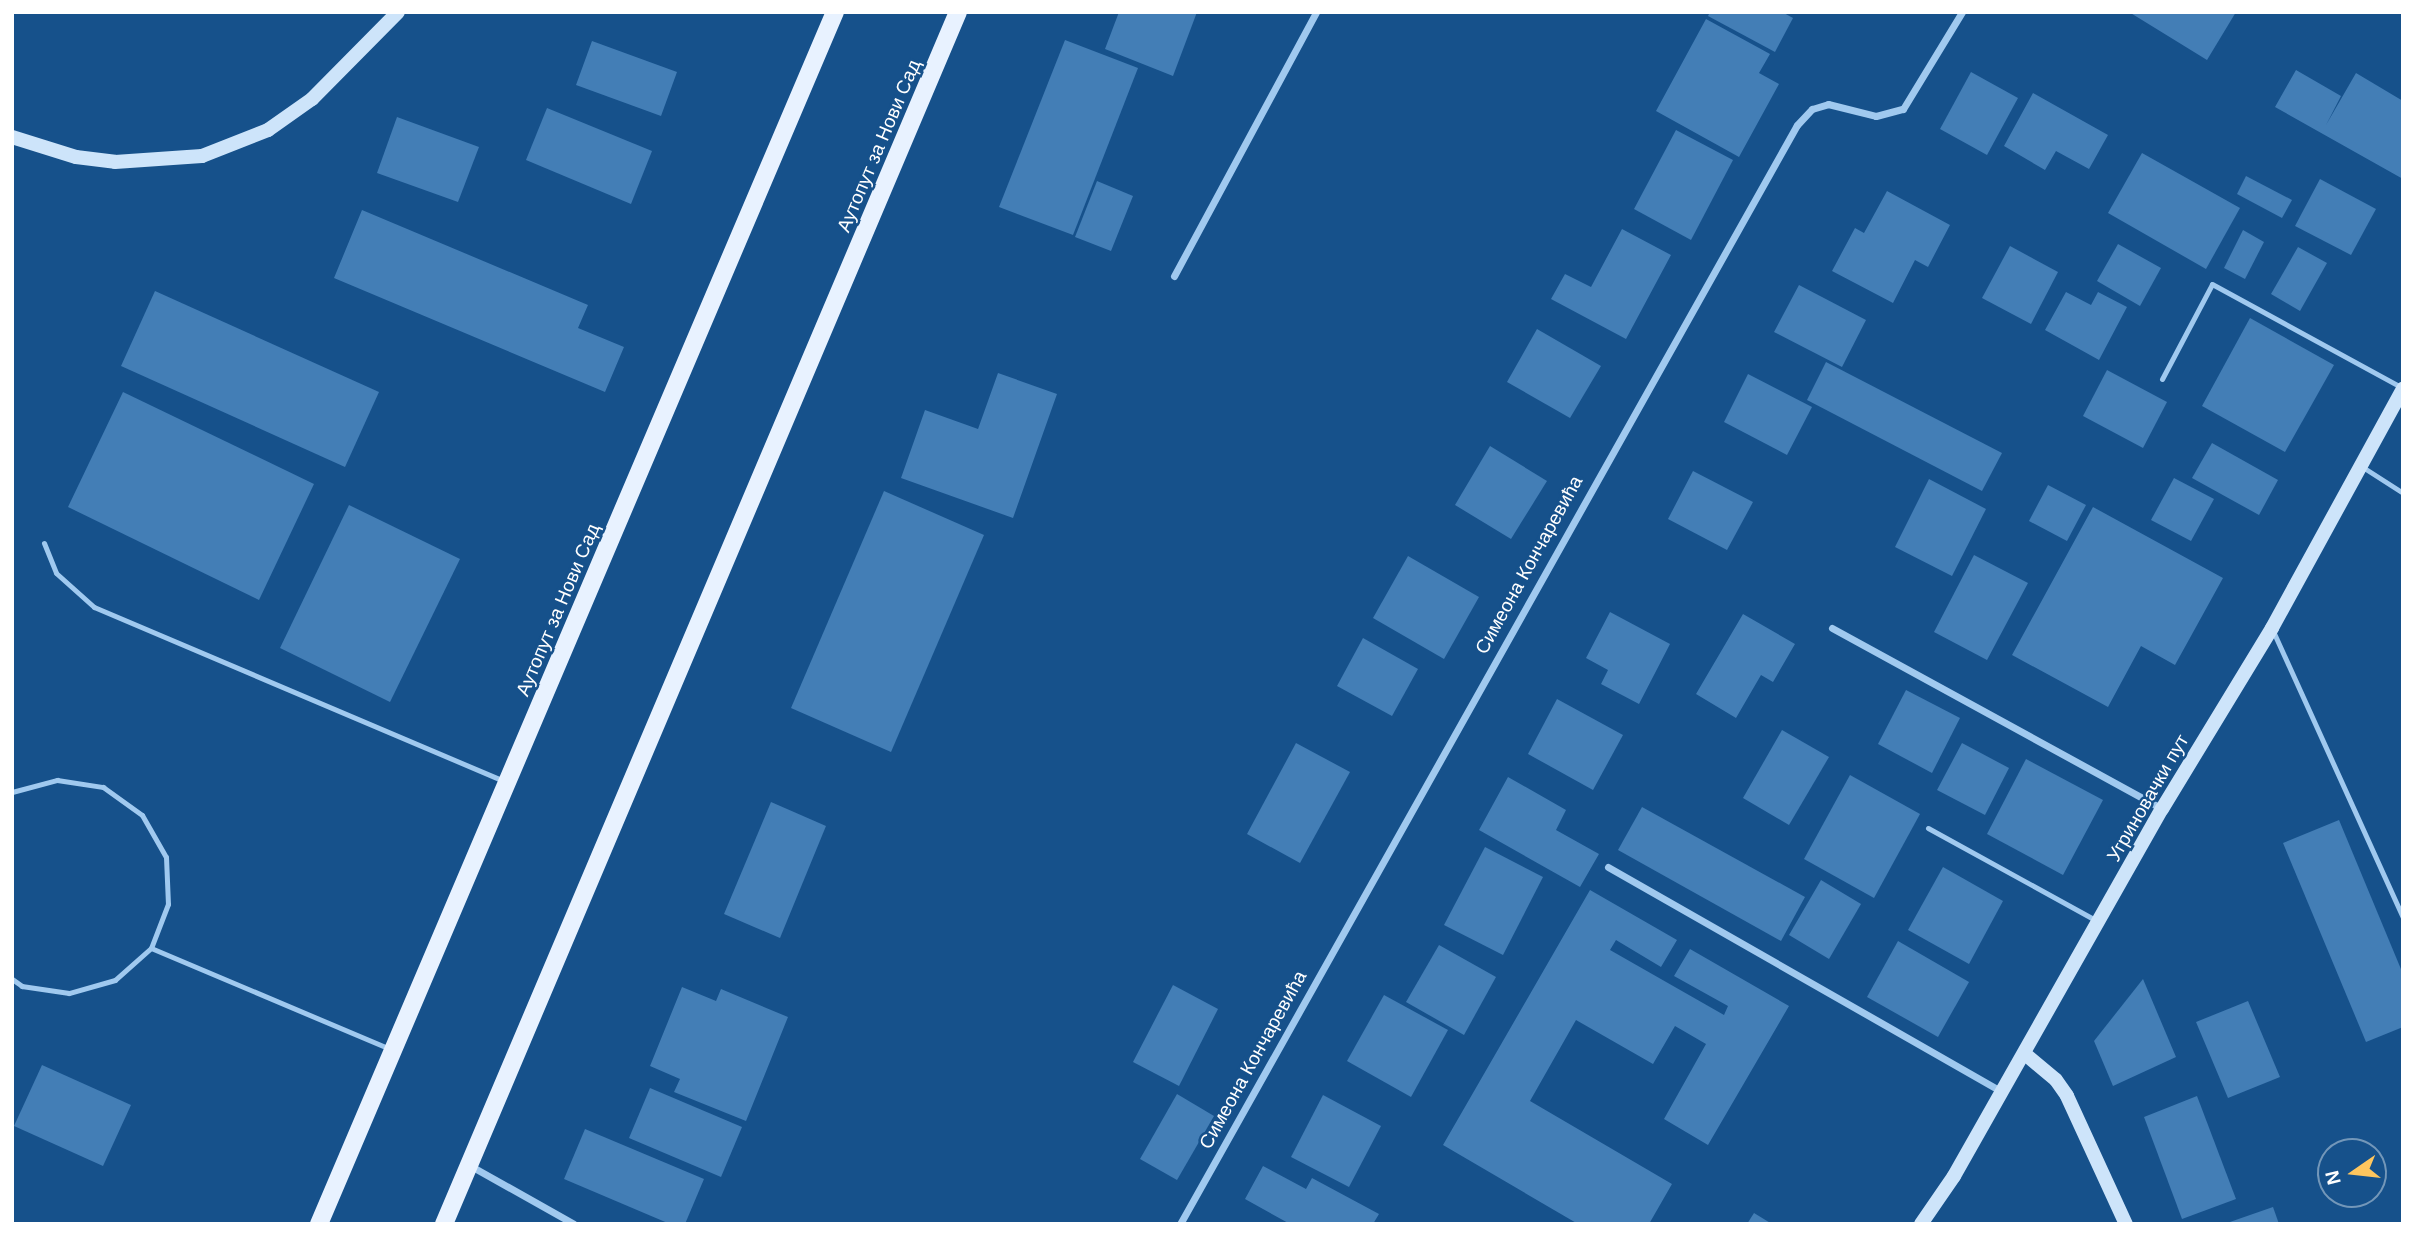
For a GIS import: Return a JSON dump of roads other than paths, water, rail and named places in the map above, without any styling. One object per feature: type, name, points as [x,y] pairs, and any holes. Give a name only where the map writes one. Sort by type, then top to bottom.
[{"type":"main road","name":"Аутопут за Нови Сад","points":[[319,1224],[835,12]]},
{"type":"main road","name":"Аутопут за Нови Сад","points":[[444,1224],[958,12]]},
{"type":"street","points":[[12,137],[76,157],[115,162],[211,153],[268,130],[312,99],[398,12]]},
{"type":"street","points":[[1174,276],[1317,12]]},
{"type":"street","name":"Симеона Кончаревића","points":[[1180,1224],[1797,125],[1812,109],[1828,104],[1876,116],[1903,109],[1962,12]]},
{"type":"street","name":"Угриновачки пут","points":[[1921,1224],[2025,1054],[2162,809],[2272,628],[2403,388]]},
{"type":"street","points":[[1832,628],[2162,809]]},
{"type":"street","points":[[1608,867],[2002,1092]]},
{"type":"street","points":[[2025,1054],[2056,1080],[2067,1096],[2126,1224]]},
{"type":"street","points":[[469,1165],[574,1224]]},
{"type":"lane","points":[[2162,379],[2212,284],[2403,388]]},
{"type":"lane","points":[[2360,465],[2403,493]]},
{"type":"lane","points":[[44,543],[56,573],[94,607],[507,783]]},
{"type":"lane","points":[[2272,628],[2403,917]]},
{"type":"lane","points":[[12,792],[57,779],[92,785],[103,788],[142,815],[166,857],[168,904],[150,948],[115,980],[69,993],[22,986],[12,979]]},
{"type":"lane","points":[[1928,828],[2098,922]]},
{"type":"lane","points":[[150,948],[393,1050]]}]
